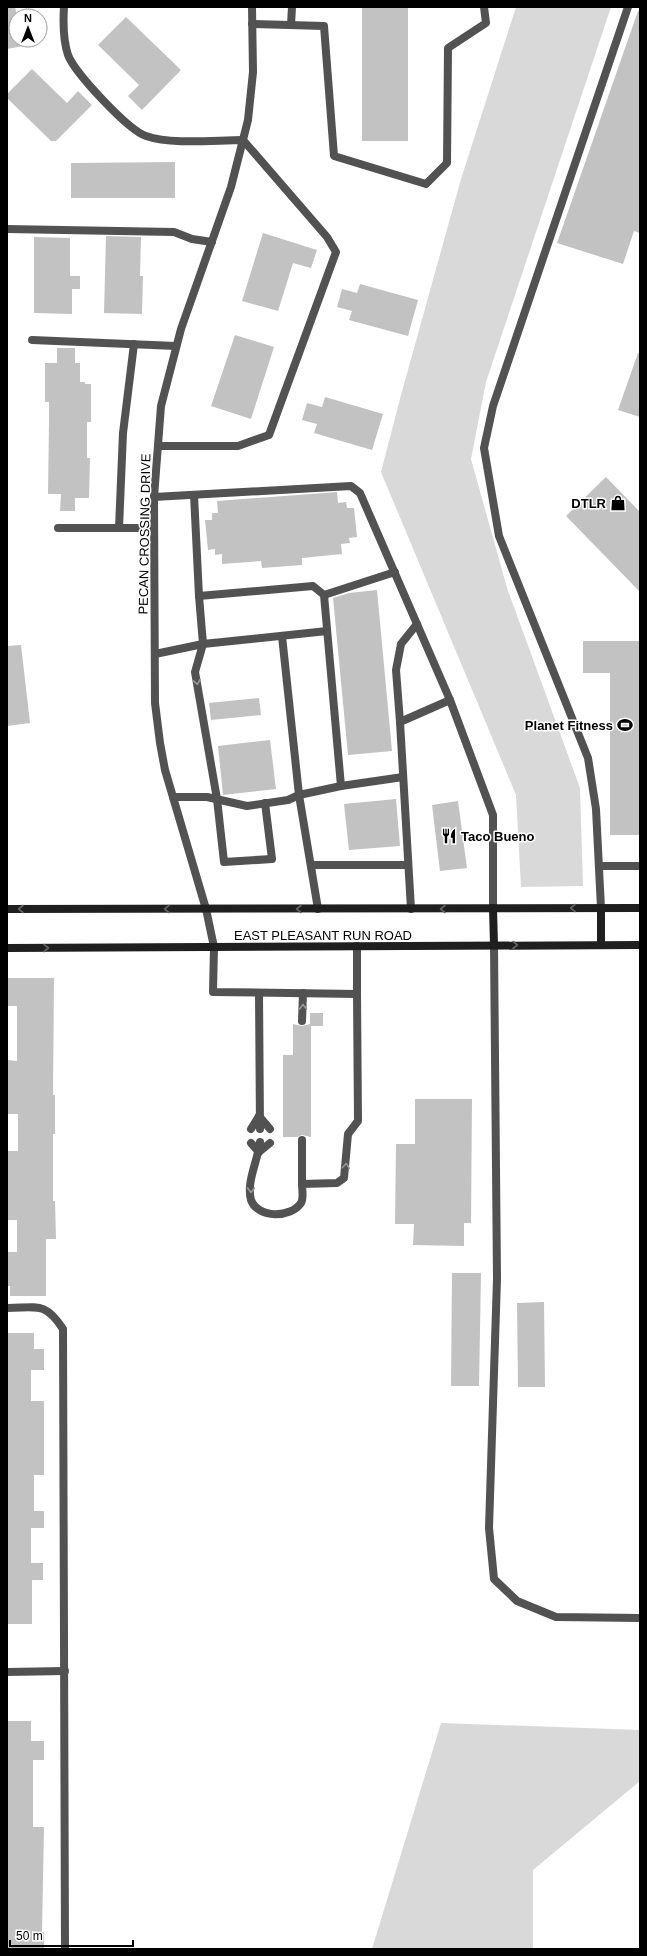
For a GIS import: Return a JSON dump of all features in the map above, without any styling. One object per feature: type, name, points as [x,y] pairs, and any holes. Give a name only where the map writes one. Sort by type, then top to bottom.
[{"type":"main road","points":[[493,908],[494,945]]},
{"type":"main road","points":[[601,908],[601,945]]},
{"type":"main road","name":"EAST PLEASANT RUN ROAD","points":[[7,910],[640,908]]},
{"type":"main road","name":"EAST PLEASANT RUN ROAD","points":[[7,948],[640,945]]},
{"type":"street","points":[[64,7],[63,30],[69,56],[85,82],[124,120],[144,136],[167,140],[243,140],[327,237],[336,252],[269,435],[238,446],[158,446]]},
{"type":"street","name":"PECAN CROSSING DRIVE","points":[[252,7],[253,72],[248,120],[231,187],[176,346],[162,406],[154,497],[154,703],[165,770],[206,910],[214,947],[213,992],[259,992]]},
{"type":"street","points":[[291,25],[292,7]]},
{"type":"street","points":[[252,24],[324,26],[334,156],[426,184],[447,162],[448,48],[486,23],[484,7]]},
{"type":"street","points":[[601,908],[596,809],[588,758],[499,536],[484,448],[495,399],[628,7]]},
{"type":"street","points":[[7,229],[174,232],[192,239],[212,242]]},
{"type":"street","points":[[32,340],[176,346]]},
{"type":"street","points":[[119,528],[123,433],[134,344]]},
{"type":"street","points":[[154,497],[351,486],[360,493],[450,700],[493,815],[493,908]]},
{"type":"street","points":[[194,495],[203,644],[195,672],[217,799],[224,862],[272,859],[265,803]]},
{"type":"street","points":[[58,528],[154,528]]},
{"type":"street","points":[[324,595],[395,572]]},
{"type":"street","points":[[199,596],[313,586],[324,595],[341,786]]},
{"type":"street","points":[[411,909],[396,670],[401,644],[417,624]]},
{"type":"street","points":[[154,654],[203,644],[327,631]]},
{"type":"street","points":[[282,636],[300,795],[318,909]]},
{"type":"street","points":[[400,722],[450,700]]},
{"type":"street","points":[[173,797],[207,797],[247,806],[288,800],[300,795],[341,786],[403,777]]},
{"type":"street","points":[[310,865],[408,865]]},
{"type":"street","points":[[599,866],[640,866]]},
{"type":"street","points":[[494,945],[497,1279],[489,1528],[494,1579],[517,1602],[556,1617],[640,1618]]},
{"type":"street","points":[[302,1184],[337,1183],[344,1178],[348,1134],[358,1121],[357,946]]},
{"type":"street","points":[[255,1129],[259,1116],[259,992],[357,994]]},
{"type":"street","points":[[302,1021],[303,993]]},
{"type":"street","points":[[259,1116],[270,1129]]},
{"type":"street","points":[[270,1142],[259,1152],[250,1190],[252,1201],[256,1208],[268,1213],[282,1214],[295,1210],[302,1201],[302,1140]]},
{"type":"street","points":[[255,1142],[259,1152]]},
{"type":"street","points":[[7,1308],[44,1308],[54,1316],[63,1329],[65,1949]]},
{"type":"street","points":[[7,1672],[65,1671]]},
{"type":"shaded area","points":[[516,7],[611,7],[486,382],[471,459],[507,588],[580,788],[583,886],[521,887],[516,795],[381,472],[461,179]]},
{"type":"shaded area","points":[[441,1723],[640,1730],[640,1781],[533,1870],[533,1949],[372,1949]]},
{"type":"building","points":[[7,7],[15,7],[8,8],[8,48],[12,48],[7,49]]},
{"type":"building","points":[[362,7],[408,7],[408,141],[362,141]]},
{"type":"building","points":[[638,11],[640,11],[640,233],[634,231],[623,264],[557,243]]},
{"type":"building","points":[[126,17],[181,70],[142,110],[128,96],[139,85],[98,45]]},
{"type":"building","points":[[32,69],[67,103],[78,91],[92,105],[56,141],[51,141],[7,98],[7,94]]},
{"type":"building","points":[[175,162],[175,198],[71,198],[71,163]]},
{"type":"building","points":[[263,233],[317,250],[311,268],[293,263],[278,311],[242,301]]},
{"type":"building","points":[[106,236],[141,237],[140,276],[143,276],[142,314],[104,313]]},
{"type":"building","points":[[34,237],[70,238],[70,276],[80,276],[80,289],[72,289],[72,314],[34,313]]},
{"type":"building","points":[[360,284],[418,300],[408,336],[349,320],[352,311],[337,307],[342,289],[357,293]]},
{"type":"building","points":[[235,335],[274,347],[251,419],[211,406]]},
{"type":"building","points":[[57,348],[75,348],[75,363],[80,363],[80,382],[91,384],[91,422],[87,422],[87,458],[90,458],[89,498],[75,498],[75,511],[60,511],[61,494],[48,494],[49,402],[45,402],[45,363],[57,363]]},
{"type":"building","points":[[638,353],[640,353],[640,417],[618,410]]},
{"type":"building","points":[[325,397],[383,414],[372,450],[314,433],[317,424],[302,420],[307,403],[322,407]]},
{"type":"building","points":[[606,477],[640,512],[640,592],[566,516]]},
{"type":"building","points":[[337,492],[338,503],[346,502],[347,508],[354,508],[357,537],[349,538],[350,543],[341,544],[342,554],[302,558],[302,565],[262,568],[261,561],[222,564],[222,554],[215,555],[215,549],[208,550],[205,520],[212,520],[212,513],[218,513],[217,501]]},
{"type":"building","points":[[377,590],[392,751],[348,755],[333,598],[349,593]]},
{"type":"building","name":"Planet Fitness","points":[[583,641],[640,641],[640,835],[610,835],[610,673],[583,673]]},
{"type":"building","points":[[21,645],[30,723],[7,726],[7,646]]},
{"type":"building","points":[[259,698],[261,715],[211,720],[209,703]]},
{"type":"building","points":[[270,740],[276,789],[223,795],[218,746]]},
{"type":"building","points":[[396,799],[400,846],[349,850],[344,804]]},
{"type":"building","name":"Taco Bueno","points":[[458,801],[467,868],[440,871],[432,805]]},
{"type":"building","points":[[7,978],[54,978],[53,1095],[55,1095],[55,1134],[53,1134],[53,1201],[55,1201],[56,1239],[46,1239],[46,1296],[10,1296],[10,1286],[7,1286],[7,1252],[17,1252],[17,1220],[7,1220],[7,1151],[18,1151],[18,1114],[7,1114],[7,1060],[17,1061],[17,1006],[7,1006]]},
{"type":"building","points":[[310,1013],[323,1013],[323,1026],[311,1026],[311,1137],[302,1135],[297,1137],[283,1137],[283,1055],[293,1055],[293,1024],[302,1026],[310,1024]]},
{"type":"building","points":[[415,1099],[472,1099],[471,1223],[464,1223],[464,1246],[413,1245],[414,1224],[395,1224],[396,1144],[415,1144]]},
{"type":"building","points":[[452,1273],[481,1273],[479,1386],[451,1386]]},
{"type":"building","points":[[544,1302],[545,1387],[518,1387],[517,1303]]},
{"type":"building","points":[[7,1333],[34,1333],[34,1349],[44,1349],[44,1370],[31,1370],[31,1401],[44,1401],[44,1475],[34,1475],[34,1511],[44,1511],[44,1528],[31,1528],[31,1563],[43,1563],[43,1580],[32,1580],[32,1624],[7,1624]]},
{"type":"building","points":[[7,1721],[31,1721],[31,1741],[44,1741],[44,1760],[33,1760],[33,1827],[44,1827],[42,1932],[44,1932],[44,1949],[7,1949]]},
{"type":"place","name":"DTLR","points":[[618,503]]},
{"type":"place","name":"Planet Fitness","points":[[625,725]]},
{"type":"place","name":"Taco Bueno","points":[[449,836]]}]
